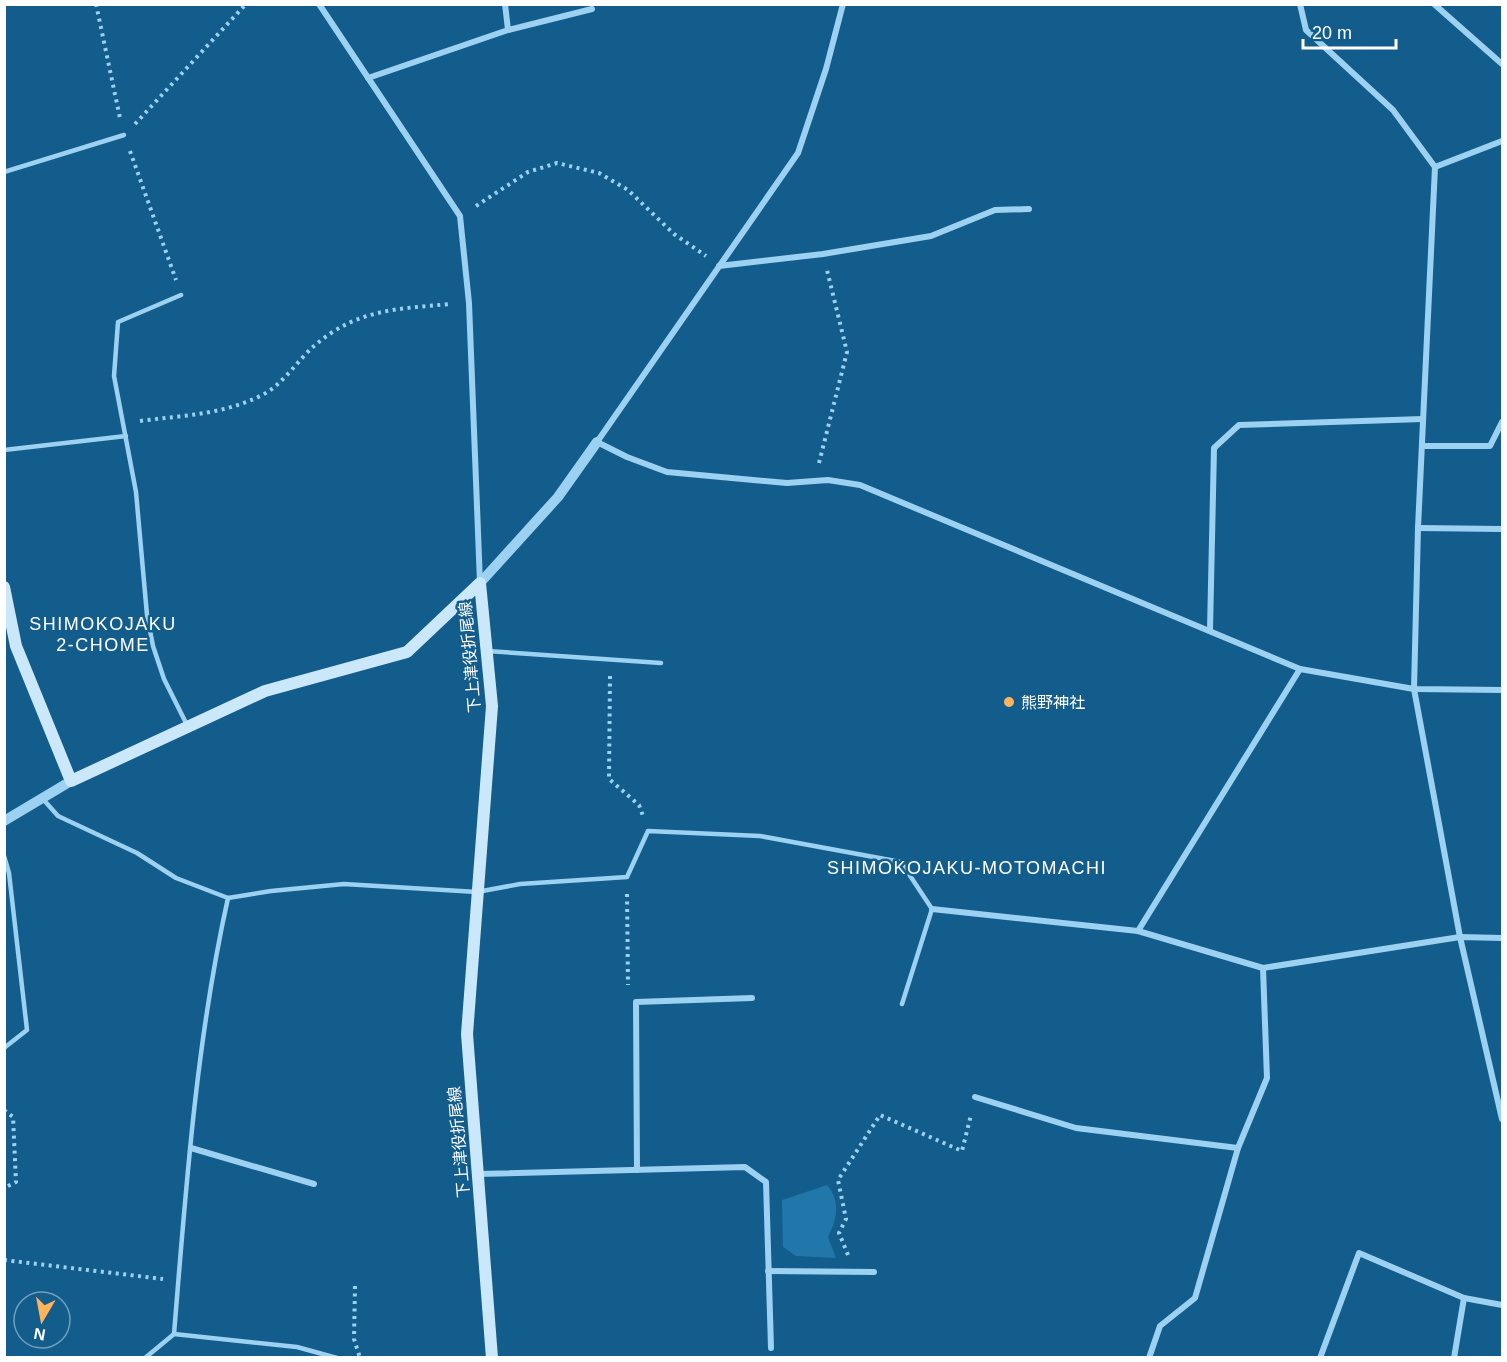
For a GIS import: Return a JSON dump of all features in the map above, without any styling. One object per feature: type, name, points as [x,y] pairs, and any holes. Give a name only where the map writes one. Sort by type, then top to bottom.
[{"type":"main road","name":"下上津役折尾線","points":[[480,584],[492,706],[467,1034],[492,1358]]},
{"type":"main road","name":"下上津役折尾線","points":[[71,781],[265,691],[407,652],[480,584]]},
{"type":"main road","points":[[4,587],[16,646],[71,781]]},
{"type":"street","points":[[319,4],[460,216],[469,303],[480,584]]},
{"type":"street","points":[[505,4],[508,30]]},
{"type":"street","points":[[480,584],[558,497],[798,153],[826,69],[843,4]]},
{"type":"street","points":[[1300,4],[1306,30],[1394,110],[1435,168],[1418,528],[1414,688],[1460,937],[1503,1119]]},
{"type":"street","points":[[1434,4],[1503,64]]},
{"type":"street","points":[[368,78],[508,30],[592,9]]},
{"type":"street","points":[[1435,168],[1503,141]]},
{"type":"street","points":[[719,266],[823,254],[931,237],[995,210],[1029,209]]},
{"type":"street","points":[[1210,630],[1214,448],[1239,425],[1423,419]]},
{"type":"street","points":[[1422,446],[1490,446],[1503,422]]},
{"type":"street","points":[[597,442],[627,457],[667,472],[787,483],[828,480],[860,485],[1300,669],[1414,688],[1503,690]]},
{"type":"street","points":[[1418,528],[1503,529]]},
{"type":"street","points":[[1138,931],[1300,669]]},
{"type":"street","points":[[4,821],[71,781]]},
{"type":"street","points":[[932,909],[1138,931],[1263,968],[1460,937],[1503,938]]},
{"type":"street","points":[[1149,1358],[1160,1326],[1195,1298],[1238,1148],[1267,1078],[1263,968]]},
{"type":"street","points":[[637,1170],[636,1002],[752,998]]},
{"type":"street","points":[[975,1097],[1076,1128],[1238,1148]]},
{"type":"street","points":[[191,1148],[314,1184]]},
{"type":"street","points":[[478,1174],[745,1167],[766,1182],[771,1348]]},
{"type":"street","points":[[1320,1358],[1359,1253],[1464,1298],[1503,1305]]},
{"type":"street","points":[[768,1271],[874,1272]]},
{"type":"street","points":[[1454,1358],[1464,1298]]},
{"type":"lane","points":[[4,172],[124,135]]},
{"type":"lane","points":[[181,295],[118,321],[114,376],[136,492],[147,615],[153,646],[164,679],[188,727]]},
{"type":"lane","points":[[4,450],[126,436]]},
{"type":"lane","points":[[487,651],[610,657],[662,663]]},
{"type":"lane","points":[[42,798],[58,816],[137,853],[176,878],[228,898],[344,885],[477,892],[520,884],[627,877],[648,831],[760,836],[900,862],[932,909],[902,1004]]},
{"type":"lane","points":[[4,856],[9,873],[27,1030],[4,1048]]},
{"type":"lane","points":[[174,1335],[197,1072],[216,951],[228,898]]},
{"type":"lane","points":[[145,1358],[174,1335],[297,1347],[337,1358]]},
{"type":"path","points":[[96,4],[124,135],[181,295]]},
{"type":"path","points":[[124,135],[246,4]]},
{"type":"path","points":[[460,216],[528,172],[557,163],[599,173],[628,190],[674,234],[719,266]]},
{"type":"path","points":[[815,482],[848,352],[823,254]]},
{"type":"path","points":[[122,423],[231,409],[267,392],[314,346],[345,323],[389,310],[469,303]]},
{"type":"path","points":[[610,657],[609,779],[639,805],[648,831]]},
{"type":"path","points":[[627,877],[628,987],[636,1002]]},
{"type":"path","points":[[855,1272],[839,1233],[846,1219],[838,1180],[879,1115],[962,1151],[975,1097]]},
{"type":"path","points":[[4,1110],[13,1117],[16,1182],[4,1188]]},
{"type":"path","points":[[4,1260],[178,1281]]},
{"type":"path","points":[[355,1286],[354,1340],[360,1358]]},
{"type":"shaded area","points":[[827,1185],[836,1204],[834,1224],[828,1237],[836,1258],[796,1256],[783,1247],[782,1200]]},
{"type":"place","name":"熊野神社","points":[[1009,702]]},
{"type":"district","name":"SHIMOKOJAKU 2-CHOME","points":[[103,634]]},
{"type":"district","name":"SHIMOKOJAKU-MOTOMACHI","points":[[967,868]]}]
